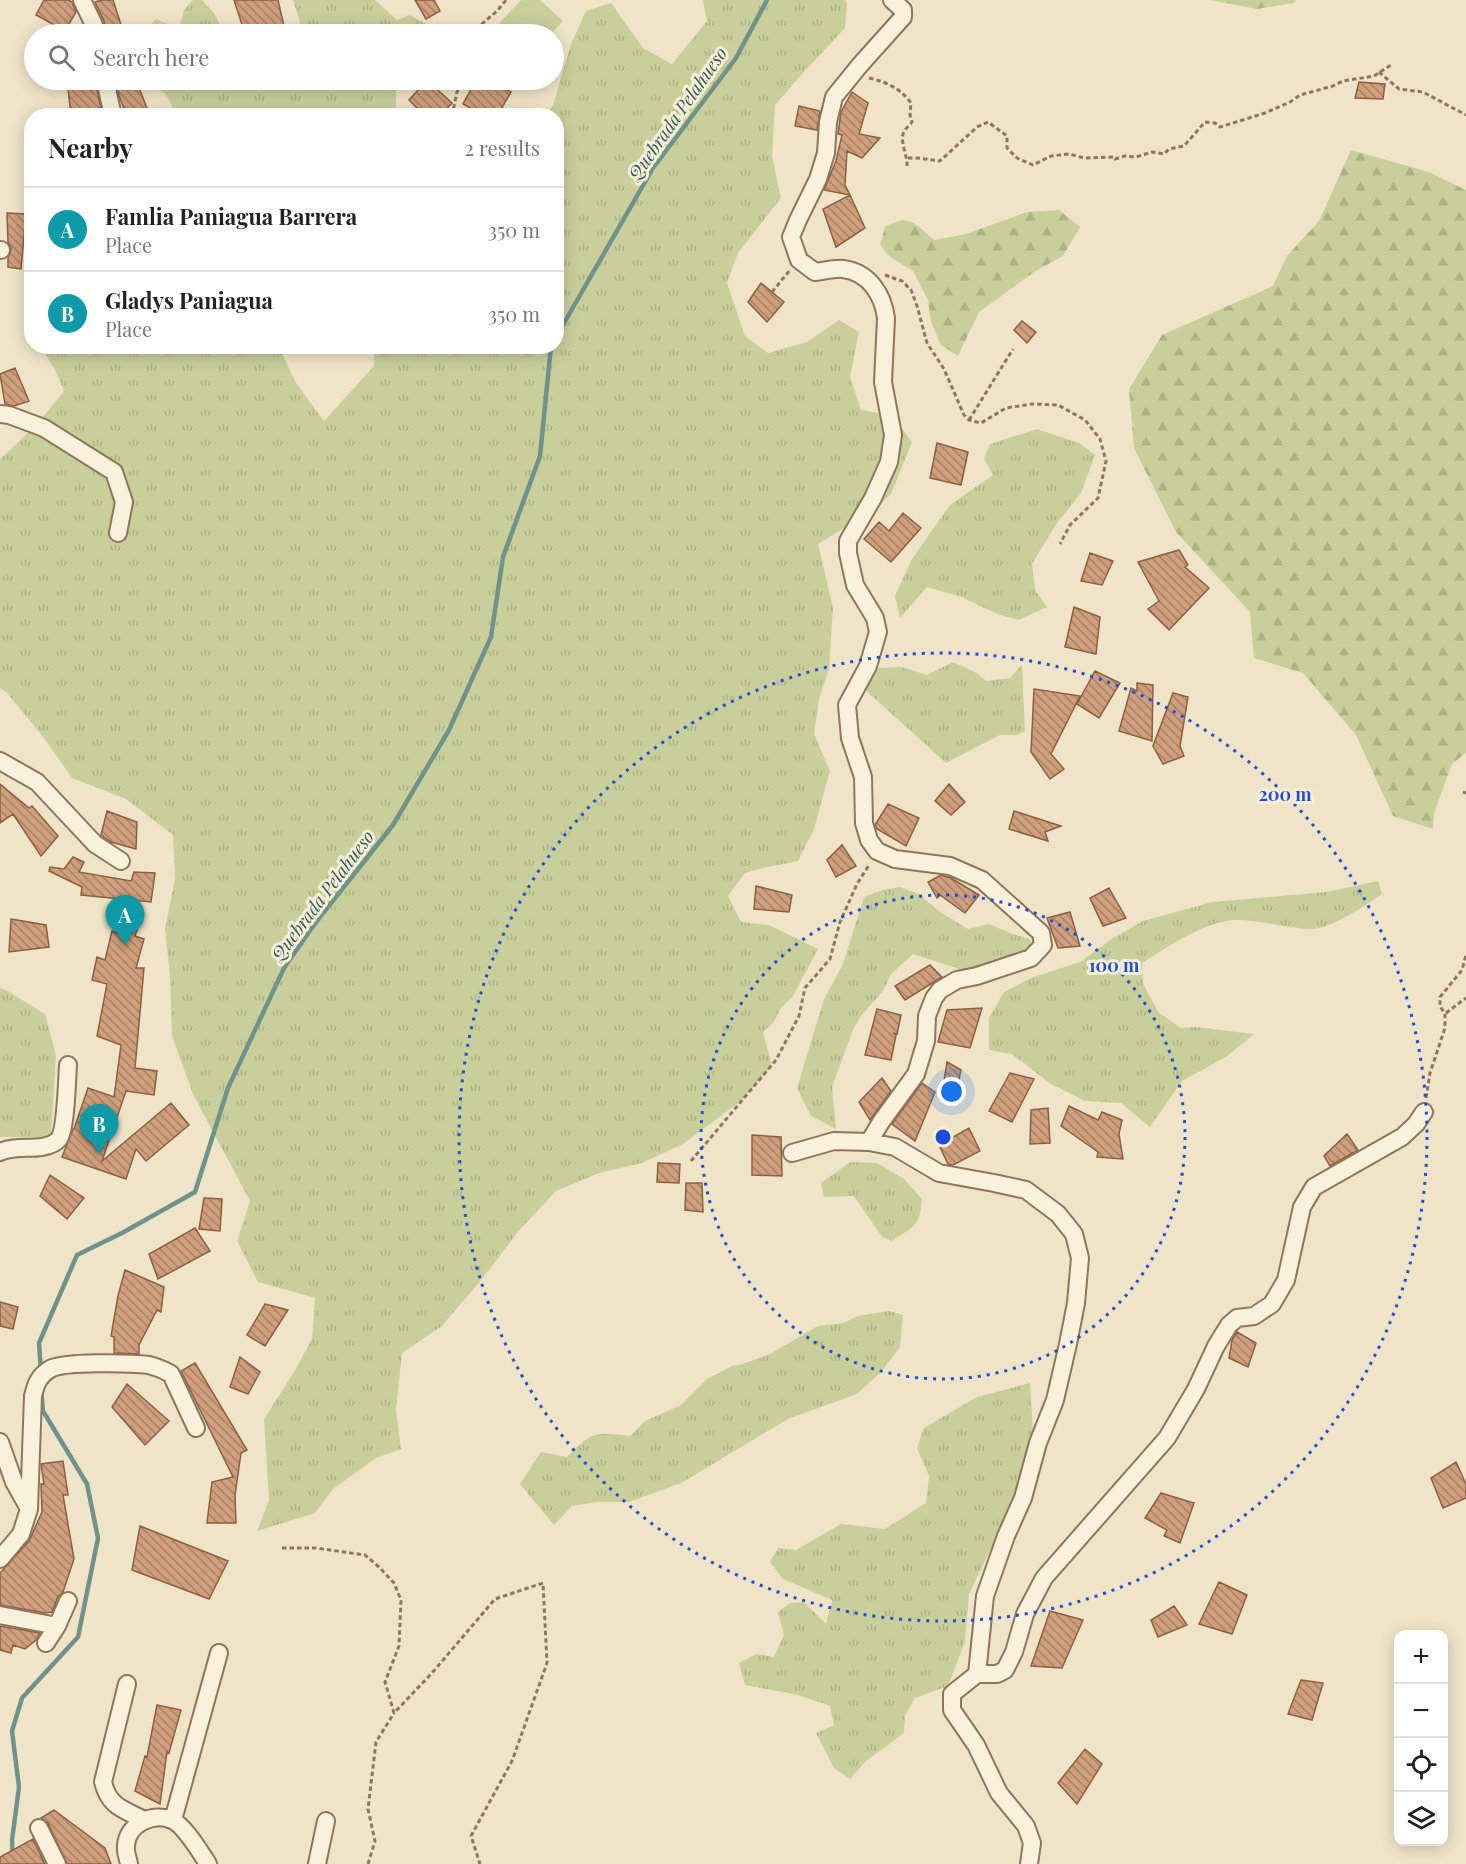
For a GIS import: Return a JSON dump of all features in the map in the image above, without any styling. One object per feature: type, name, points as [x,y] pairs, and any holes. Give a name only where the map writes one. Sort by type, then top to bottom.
[{"type":"street","points":[[82,0],[94,24]]},
{"type":"street","points":[[869,1142],[916,1074],[926,1041],[927,1016],[940,990],[957,980],[978,976],[1031,958],[1043,945],[1041,933],[982,880],[950,866],[895,859],[877,850],[869,840],[864,823],[863,777],[850,738],[847,705],[868,666],[878,632],[875,618],[855,585],[848,553],[848,541],[883,478],[889,462],[893,435],[883,382],[885,309],[874,286],[863,276],[842,269],[815,272],[799,260],[791,237],[819,179],[826,153],[828,122],[834,97],[903,17],[903,10],[892,0]]},
{"type":"street","points":[[107,90],[111,108]]},
{"type":"street","points":[[0,414],[44,428],[114,472],[124,502],[118,533]]},
{"type":"street","points":[[0,760],[37,782],[94,844],[122,861]]},
{"type":"street","points":[[0,1152],[8,1149],[43,1147],[59,1139],[69,1065]]},
{"type":"street","points":[[1029,1864],[1032,1843],[1026,1826],[999,1793],[976,1745],[952,1710],[952,1694],[977,1674],[997,1674],[1005,1670],[1014,1652],[1025,1614],[1044,1578],[1167,1438],[1229,1326],[1237,1318],[1254,1316],[1272,1304],[1286,1280],[1302,1207],[1314,1187],[1402,1137],[1416,1124],[1424,1112]]},
{"type":"street","points":[[792,1153],[834,1141],[869,1142],[895,1147],[939,1173],[1026,1190],[1058,1214],[1074,1234],[1080,1258],[1076,1303],[1055,1400],[1038,1443],[1023,1498],[1006,1536],[985,1596],[977,1674]]},
{"type":"street","points":[[0,1559],[21,1534],[29,1509],[33,1396],[37,1380],[52,1368],[78,1364],[147,1365],[162,1369],[171,1374],[196,1428]]},
{"type":"street","points":[[0,1442],[14,1482],[29,1509]]},
{"type":"street","points":[[46,1643],[57,1626],[68,1601]]},
{"type":"street","points":[[0,1616],[57,1626]]},
{"type":"street","points":[[173,1820],[219,1653]]},
{"type":"street","points":[[128,1684],[103,1782],[106,1794],[114,1805],[144,1820]]},
{"type":"street","points":[[129,1864],[125,1848],[127,1838],[144,1820],[154,1818],[173,1820],[197,1846],[208,1864]]},
{"type":"street","points":[[317,1864],[326,1821]]},
{"type":"street","points":[[39,1828],[57,1864]]},
{"type":"path","points":[[482,24],[506,0]]},
{"type":"path","points":[[908,158],[940,161],[977,127],[988,122],[1006,136],[1007,148],[1017,158],[1033,165],[1051,156],[1069,154],[1084,158],[1114,157],[1115,159],[1125,156],[1136,157],[1152,152],[1164,154],[1169,149],[1184,146],[1205,122],[1215,123],[1220,127],[1265,113],[1300,95],[1343,81],[1374,76],[1391,65]]},
{"type":"path","points":[[1379,72],[1399,89],[1423,92],[1466,115]]},
{"type":"path","points":[[852,75],[877,80],[897,88],[911,103],[912,122],[904,130],[903,143],[908,158],[907,166]]},
{"type":"path","points":[[454,108],[458,90]]},
{"type":"path","points":[[772,292],[799,260]]},
{"type":"path","points":[[879,272],[902,281],[911,290],[927,343],[944,369],[964,415],[969,420],[981,423],[1006,408],[1032,404],[1058,405],[1085,420],[1100,439],[1106,461],[1098,498],[1070,525],[1060,544]]},
{"type":"path","points":[[969,420],[1013,349]]},
{"type":"path","points":[[691,1161],[776,1060],[800,1016],[806,988],[830,959],[844,912],[877,850]]},
{"type":"path","points":[[1424,1112],[1430,1073],[1445,1028],[1445,1014],[1440,1006],[1440,997],[1462,970],[1466,956]]},
{"type":"path","points":[[1445,1014],[1466,998]]},
{"type":"path","points":[[282,1548],[315,1548],[365,1555],[394,1583],[401,1600],[399,1647],[385,1682],[394,1713]]},
{"type":"path","points":[[368,1864],[375,1842],[368,1809],[376,1742],[394,1713],[432,1673],[495,1599],[543,1583],[547,1663],[512,1761],[471,1836],[480,1864]]},
{"type":"green space","points":[[193,0],[202,0],[214,13],[220,24],[180,24],[184,10]]},
{"type":"green space","points":[[293,0],[375,0],[397,20],[410,15],[426,24],[300,24]]},
{"type":"green space","points":[[521,0],[540,0],[563,21],[560,24],[498,24]]},
{"type":"green space","points":[[703,0],[845,0],[847,3],[845,28],[775,105],[772,156],[781,198],[738,253],[727,283],[745,336],[768,353],[807,342],[839,320],[859,332],[850,377],[861,410],[892,415],[912,442],[891,494],[873,511],[818,544],[833,608],[829,669],[819,699],[814,734],[830,771],[814,829],[798,861],[745,873],[728,896],[741,922],[769,925],[818,949],[793,996],[781,1008],[773,1023],[763,1032],[772,1066],[741,1101],[683,1144],[642,1163],[599,1173],[556,1191],[518,1232],[442,1326],[402,1353],[396,1410],[401,1449],[376,1458],[334,1488],[315,1513],[257,1531],[269,1500],[264,1419],[312,1339],[315,1298],[258,1282],[237,1241],[250,1201],[193,1094],[172,1036],[170,976],[165,929],[175,879],[173,835],[126,799],[72,778],[44,738],[7,693],[0,688],[0,459],[34,426],[64,391],[45,354],[282,354],[296,383],[324,421],[374,366],[373,354],[564,354],[564,108],[551,108],[557,90],[564,90],[564,68],[571,44],[586,11],[611,3],[643,48],[672,64],[707,21]]},
{"type":"green space","points":[[1210,0],[1296,0],[1293,3],[1257,9]]},
{"type":"green space","points":[[156,19],[167,24],[151,24]]},
{"type":"green space","points":[[159,90],[396,90],[396,108],[173,108],[165,93]]},
{"type":"green space","points":[[1351,150],[1429,172],[1466,190],[1466,753],[1452,764],[1434,813],[1433,829],[1393,816],[1356,735],[1303,673],[1254,658],[1250,612],[1176,532],[1134,448],[1129,389],[1162,335],[1273,286],[1287,256],[1319,221]]},
{"type":"green space","points":[[1059,210],[1080,227],[1063,256],[1034,272],[979,312],[958,356],[941,345],[931,322],[928,300],[913,271],[890,257],[880,245],[885,227],[901,221],[912,222],[934,240],[966,234],[1027,212]]},
{"type":"green space","points":[[1037,429],[1079,443],[1095,455],[1081,493],[1057,523],[1032,564],[1035,590],[1047,607],[1018,620],[1000,615],[961,597],[927,587],[900,618],[895,596],[912,559],[950,505],[993,475],[984,459],[990,444]]},
{"type":"green space","points":[[953,662],[977,673],[986,681],[1010,678],[1022,665],[1025,731],[1017,735],[1000,735],[946,763],[862,687],[878,668],[901,667],[927,675]]},
{"type":"green space","points":[[1378,881],[1382,894],[1348,916],[1329,925],[1312,929],[1244,920],[1222,922],[1186,936],[1142,963],[1143,983],[1158,1012],[1181,1028],[1196,1027],[1254,1034],[1226,1057],[1182,1081],[1150,1127],[1121,1103],[1085,1101],[1051,1084],[1012,1054],[989,1050],[989,1018],[1004,992],[1031,978],[1080,962],[1113,938],[1143,921],[1212,902],[1326,892]]},
{"type":"green space","points":[[900,887],[919,894],[940,912],[968,929],[989,924],[1030,939],[1034,948],[997,970],[962,970],[913,954],[891,974],[883,991],[860,1017],[853,1030],[832,1087],[836,1129],[811,1116],[797,1088],[824,999],[843,964],[864,897],[882,890]]},
{"type":"green space","points":[[0,988],[45,1014],[56,1055],[51,1137],[0,1137]]},
{"type":"green space","points":[[850,1162],[877,1163],[904,1179],[922,1199],[920,1215],[914,1225],[892,1241],[882,1237],[854,1196],[824,1197],[821,1183]]},
{"type":"green space","points":[[889,1311],[903,1315],[900,1347],[881,1372],[857,1394],[788,1419],[681,1483],[629,1502],[597,1502],[572,1506],[554,1525],[520,1484],[541,1452],[567,1457],[583,1442],[595,1435],[630,1436],[645,1421],[681,1405],[707,1379],[732,1366],[770,1354],[818,1326],[843,1323],[858,1316]]},
{"type":"green space","points":[[1030,1383],[1034,1447],[1026,1476],[969,1594],[965,1642],[948,1686],[915,1698],[905,1715],[904,1733],[866,1761],[850,1779],[834,1768],[816,1733],[834,1725],[830,1706],[798,1695],[745,1685],[739,1663],[756,1654],[774,1657],[784,1635],[778,1612],[790,1603],[804,1602],[826,1624],[832,1600],[783,1579],[770,1562],[778,1548],[796,1550],[841,1524],[885,1529],[926,1503],[929,1476],[917,1448],[924,1428],[977,1397]]},
{"type":"building","points":[[44,0],[68,0],[72,2],[76,12],[69,24],[52,24],[36,15]]},
{"type":"building","points":[[113,0],[121,24],[104,24],[95,2]]},
{"type":"building","points":[[234,0],[278,0],[284,24],[242,24]]},
{"type":"building","points":[[415,0],[434,0],[440,11],[426,19]]},
{"type":"building","points":[[1359,82],[1385,84],[1383,99],[1355,98]]},
{"type":"building","points":[[68,90],[97,90],[101,108],[70,108]]},
{"type":"building","points":[[118,90],[140,90],[147,108],[124,108]]},
{"type":"building","points":[[418,90],[438,90],[452,103],[447,108],[417,108],[409,100]]},
{"type":"building","points":[[471,90],[511,92],[502,108],[470,108],[463,104]]},
{"type":"building","points":[[852,92],[868,103],[859,134],[880,138],[862,158],[847,151],[845,185],[850,195],[824,190],[836,161],[842,135],[838,134],[841,112]]},
{"type":"building","points":[[799,106],[820,111],[817,130],[795,126]]},
{"type":"building","points":[[850,195],[865,228],[836,247],[823,209]]},
{"type":"building","points":[[7,213],[24,214],[21,269],[8,267],[11,249],[8,242]]},
{"type":"building","points":[[761,283],[784,302],[767,322],[748,302]]},
{"type":"building","points":[[1022,321],[1036,332],[1027,343],[1014,330]]},
{"type":"building","points":[[15,368],[29,401],[14,406],[5,404],[0,374]]},
{"type":"building","points":[[937,443],[968,452],[961,485],[930,478]]},
{"type":"building","points":[[903,513],[921,528],[891,562],[864,539],[879,522],[889,531]]},
{"type":"building","points":[[1179,550],[1188,565],[1185,567],[1209,588],[1169,630],[1148,609],[1159,601],[1138,562]]},
{"type":"building","points":[[1090,553],[1113,561],[1102,585],[1081,581]]},
{"type":"building","points":[[1074,607],[1100,617],[1096,654],[1065,647]]},
{"type":"building","points":[[1095,671],[1120,683],[1099,718],[1077,704]]},
{"type":"building","points":[[1137,683],[1153,685],[1152,741],[1119,731],[1131,688],[1137,691]]},
{"type":"building","points":[[1034,689],[1080,696],[1051,754],[1064,769],[1050,779],[1031,752]]},
{"type":"building","points":[[1173,693],[1188,697],[1180,746],[1184,756],[1163,764],[1153,746]]},
{"type":"building","points":[[0,784],[29,808],[32,806],[58,836],[41,856],[13,814],[0,823]]},
{"type":"building","points":[[949,784],[965,802],[951,815],[935,801]]},
{"type":"building","points":[[888,804],[919,818],[906,846],[877,829],[875,825]]},
{"type":"building","points":[[107,811],[137,822],[136,849],[111,842],[101,835]]},
{"type":"building","points":[[1014,811],[1061,826],[1045,832],[1048,841],[1009,829]]},
{"type":"building","points":[[842,845],[856,866],[836,877],[827,860]]},
{"type":"building","points":[[73,857],[84,862],[79,872],[131,881],[134,872],[155,873],[151,902],[81,895],[82,887],[49,871],[50,867],[64,869]]},
{"type":"building","points":[[941,875],[951,878],[979,895],[965,913],[940,895],[937,898],[928,882]]},
{"type":"building","points":[[756,886],[792,895],[789,912],[754,909]]},
{"type":"building","points":[[1109,888],[1126,918],[1103,926],[1090,898]]},
{"type":"building","points":[[1070,912],[1080,946],[1058,948],[1047,918]]},
{"type":"building","points":[[11,919],[46,925],[49,947],[9,952]]},
{"type":"building","points":[[125,922],[138,927],[135,936],[144,939],[136,968],[144,968],[135,1068],[157,1071],[154,1095],[126,1091],[102,1161],[171,1103],[189,1125],[146,1161],[136,1149],[126,1179],[62,1157],[88,1088],[114,1097],[121,1045],[97,1036],[107,984],[92,980],[97,957],[105,960],[112,931],[120,934]]},
{"type":"building","points":[[930,965],[942,977],[905,1000],[895,986]]},
{"type":"building","points":[[982,1008],[970,1048],[938,1042],[947,1010]]},
{"type":"building","points":[[877,1009],[901,1015],[897,1034],[893,1033],[896,1035],[891,1060],[865,1055]]},
{"type":"building","points":[[947,1062],[961,1070],[956,1094],[943,1087]]},
{"type":"building","points":[[1010,1073],[1034,1079],[1012,1122],[989,1111]]},
{"type":"building","points":[[882,1078],[891,1091],[870,1120],[859,1102]]},
{"type":"building","points":[[922,1083],[935,1092],[915,1141],[892,1124]]},
{"type":"building","points":[[1069,1106],[1098,1120],[1102,1112],[1122,1120],[1119,1134],[1123,1159],[1097,1157],[1098,1152],[1061,1126]]},
{"type":"building","points":[[1048,1108],[1050,1143],[1030,1144],[1031,1110]]},
{"type":"building","points":[[969,1128],[980,1151],[953,1165],[948,1164],[939,1145]]},
{"type":"building","points":[[1347,1134],[1358,1150],[1330,1166],[1324,1156]]},
{"type":"building","points":[[752,1135],[781,1137],[782,1176],[752,1175]]},
{"type":"building","points":[[658,1163],[680,1164],[679,1183],[657,1182]]},
{"type":"building","points":[[50,1175],[84,1198],[67,1219],[40,1196]]},
{"type":"building","points":[[686,1183],[702,1183],[703,1212],[685,1210]]},
{"type":"building","points":[[204,1198],[222,1199],[220,1231],[199,1229]]},
{"type":"building","points":[[195,1228],[210,1251],[158,1279],[149,1254]]},
{"type":"building","points":[[125,1270],[164,1287],[161,1312],[157,1310],[139,1345],[139,1354],[114,1353],[114,1337],[111,1336]]},
{"type":"building","points":[[0,1302],[18,1307],[13,1329],[0,1326]]},
{"type":"building","points":[[265,1304],[288,1310],[265,1346],[247,1335]]},
{"type":"building","points":[[1237,1332],[1256,1343],[1248,1367],[1229,1358],[1232,1340]]},
{"type":"building","points":[[240,1357],[260,1372],[248,1394],[230,1387]]},
{"type":"building","points":[[195,1363],[247,1450],[241,1453],[235,1495],[236,1523],[207,1523],[212,1482],[233,1477],[181,1371]]},
{"type":"building","points":[[127,1384],[169,1421],[145,1445],[112,1407]]},
{"type":"building","points":[[63,1461],[68,1495],[63,1495],[74,1559],[63,1592],[58,1597],[52,1612],[45,1613],[0,1605],[0,1573],[29,1541],[42,1512],[41,1484],[44,1484],[41,1464]]},
{"type":"building","points":[[1456,1462],[1466,1484],[1466,1498],[1443,1508],[1431,1478]]},
{"type":"building","points":[[1161,1493],[1194,1503],[1180,1543],[1164,1536],[1167,1530],[1145,1518]]},
{"type":"building","points":[[140,1526],[228,1561],[209,1599],[132,1570]]},
{"type":"building","points":[[1219,1582],[1247,1595],[1232,1634],[1199,1624]]},
{"type":"building","points":[[1174,1606],[1187,1625],[1158,1637],[1151,1620]]},
{"type":"building","points":[[1050,1611],[1083,1620],[1062,1668],[1031,1666]]},
{"type":"building","points":[[0,1626],[40,1633],[36,1640],[25,1649],[13,1645],[11,1653],[0,1650]]},
{"type":"building","points":[[1301,1680],[1323,1683],[1312,1720],[1288,1714]]},
{"type":"building","points":[[157,1705],[181,1710],[169,1753],[167,1752],[160,1804],[135,1791],[145,1756],[147,1757]]},
{"type":"building","points":[[1085,1749],[1102,1764],[1077,1804],[1058,1783]]},
{"type":"building","points":[[54,1810],[105,1848],[111,1864],[67,1864],[48,1823],[41,1818]]},
{"type":"building","points":[[33,1839],[45,1864],[0,1864],[0,1857]]},
{"type":"waterway","name":"Quebrada Pelahueso","points":[[564,323],[653,168],[736,58],[767,0]]},
{"type":"waterway","name":"Quebrada Pelahueso","points":[[41,1372],[39,1343],[77,1255],[195,1192],[228,1088],[284,968],[316,922],[393,825],[449,730],[491,637],[503,557],[540,456],[550,354]]},
{"type":"waterway","name":"Quebrada Pelahueso","points":[[13,1864],[12,1840],[19,1787],[12,1731],[22,1698],[78,1637],[98,1538],[87,1484],[43,1411],[41,1389]]},
{"type":"place","name":"Famlia Paniagua Barrera","points":[[125,945]]},
{"type":"place","name":"Gladys Paniagua","points":[[99,1154]]}]
